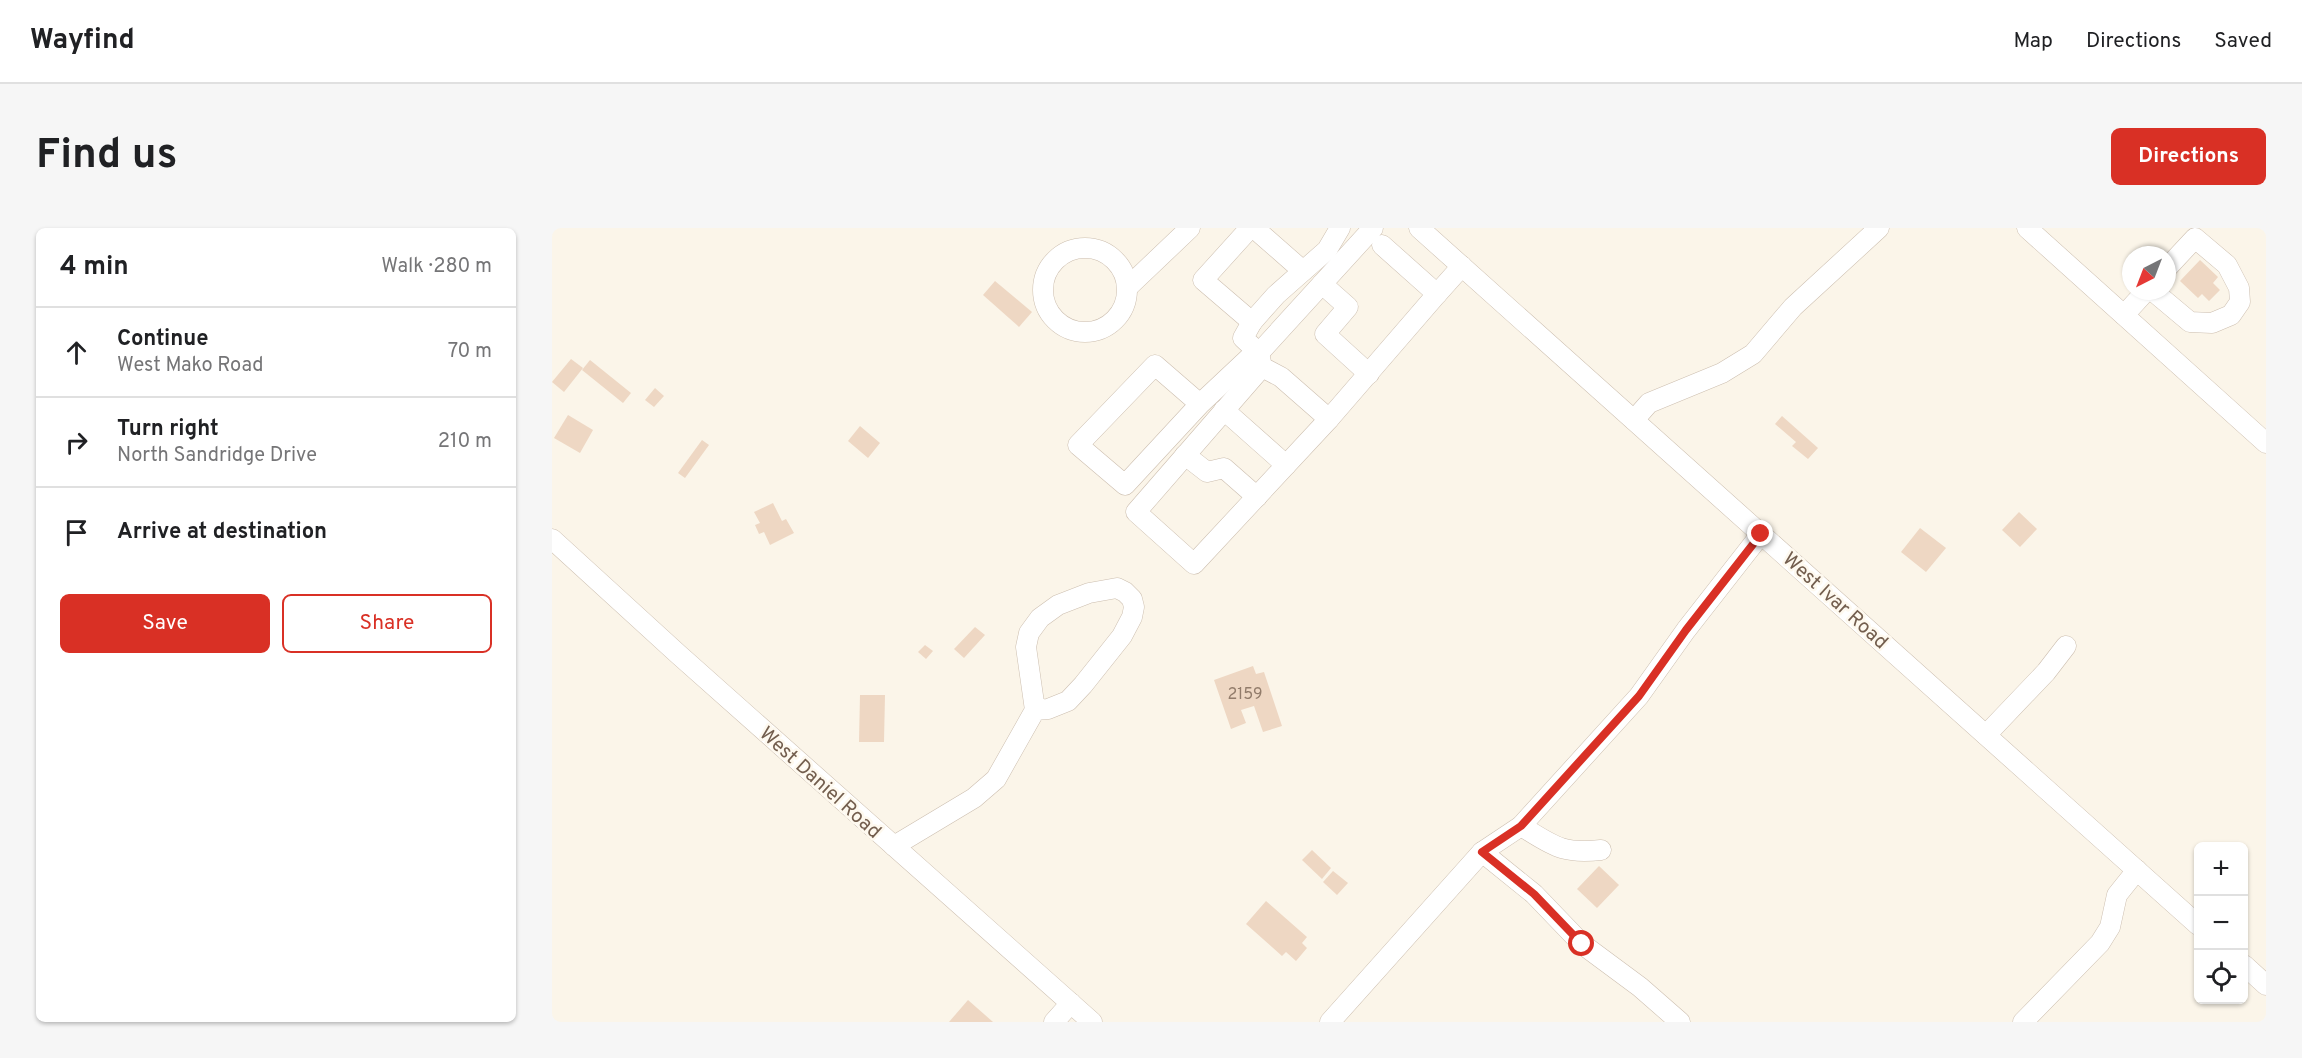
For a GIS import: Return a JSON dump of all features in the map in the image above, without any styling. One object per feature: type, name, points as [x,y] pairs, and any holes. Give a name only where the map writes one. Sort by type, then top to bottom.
[{"type":"street","points":[[1128,287],[1121,268],[1111,258],[1099,251],[1084,248],[1070,251],[1058,258],[1048,269],[1043,297],[1048,310],[1067,328],[1079,332],[1093,332],[1106,327],[1116,319],[1123,308],[1128,287],[1190,228]]},
{"type":"street","points":[[1252,322],[1203,280],[1252,228],[1303,271]]},
{"type":"street","points":[[1329,419],[1261,360],[1243,338],[1252,322],[1276,295],[1327,250],[1340,228]]},
{"type":"street","name":"West Ivar Road","points":[[1419,228],[2194,920]]},
{"type":"street","points":[[1634,420],[1649,403],[1722,373],[1753,354],[1793,307],[1880,228]]},
{"type":"street","points":[[2027,228],[2266,443]]},
{"type":"street","points":[[2164,300],[2190,322],[2212,323],[2231,315],[2240,302],[2239,288],[2227,265],[2196,233],[2176,257]]},
{"type":"street","points":[[1437,294],[1378,236],[1322,284],[1224,410],[1136,512],[1194,564],[1329,419],[1462,266]]},
{"type":"street","points":[[1322,284],[1348,307],[1325,334],[1369,374]]},
{"type":"street","points":[[2124,315],[2138,300]]},
{"type":"street","points":[[1200,404],[1155,365],[1077,445],[1125,484],[1200,404],[1249,358],[1261,360]]},
{"type":"street","points":[[1224,410],[1286,465]]},
{"type":"street","points":[[1185,455],[1207,472],[1224,468],[1257,497]]},
{"type":"street","points":[[1330,1022],[1482,852],[1521,826],[1639,696],[1686,630],[1761,534]]},
{"type":"street","name":"West Daniel Road","points":[[552,539],[1092,1022]]},
{"type":"street","points":[[894,846],[974,798],[996,778],[1035,710],[1026,647],[1029,633],[1040,618],[1059,605],[1089,593],[1117,588],[1125,592],[1132,599],[1134,608],[1122,636],[1068,701],[1048,709],[1035,710]]},
{"type":"street","points":[[1986,735],[2046,672],[2066,646]]},
{"type":"street","points":[[1521,826],[1561,850],[1579,852],[1602,850]]},
{"type":"street","points":[[1482,852],[1534,894],[1582,944],[1640,987],[1680,1022]]},
{"type":"street","points":[[2023,1022],[2100,943],[2110,927],[2117,895],[2138,870]]},
{"type":"street","points":[[2248,968],[2265,982]]},
{"type":"street","points":[[1054,1022],[1071,1003]]},
{"type":"building","points":[[2200,260],[2218,277],[2213,283],[2220,290],[2209,301],[2202,294],[2198,298],[2180,281]]},
{"type":"building","points":[[995,281],[1032,312],[1019,327],[983,295]]},
{"type":"building","points":[[571,359],[583,368],[564,392],[552,382]]},
{"type":"building","points":[[590,360],[631,393],[623,403],[582,370]]},
{"type":"building","points":[[655,388],[664,396],[654,407],[645,400]]},
{"type":"building","points":[[568,415],[593,430],[580,453],[554,438]]},
{"type":"building","points":[[1782,416],[1818,448],[1808,459],[1792,446],[1796,442],[1775,424]]},
{"type":"building","points":[[860,426],[880,443],[868,458],[848,441]]},
{"type":"building","points":[[702,440],[709,445],[685,478],[678,473]]},
{"type":"building","points":[[773,503],[782,521],[786,519],[794,533],[770,545],[764,532],[759,534],[755,525],[760,523],[754,512]]},
{"type":"building","points":[[2019,512],[2037,529],[2020,547],[2002,530]]},
{"type":"building","points":[[1920,528],[1946,548],[1926,572],[1901,552]]},
{"type":"building","points":[[975,627],[985,635],[964,658],[954,649]]},
{"type":"building","points":[[925,645],[933,651],[926,659],[918,652]]},
{"type":"building","points":[[1253,666],[1256,674],[1264,672],[1282,726],[1263,732],[1254,706],[1241,710],[1246,723],[1231,729],[1214,680]]},
{"type":"building","points":[[860,695],[885,695],[884,742],[859,742]]},
{"type":"building","points":[[1312,850],[1331,868],[1322,879],[1302,860]]},
{"type":"building","points":[[1599,866],[1619,885],[1597,908],[1577,889]]},
{"type":"building","points":[[1333,871],[1348,883],[1337,895],[1323,882]]},
{"type":"building","points":[[1266,901],[1307,937],[1302,943],[1307,948],[1296,961],[1286,952],[1282,956],[1246,924]]},
{"type":"building","points":[[968,1000],[993,1022],[949,1022]]},
{"type":"route","points":[[1582,944],[1508,870],[1482,852],[1521,826],[1639,696],[1686,630],[1761,534]]}]
